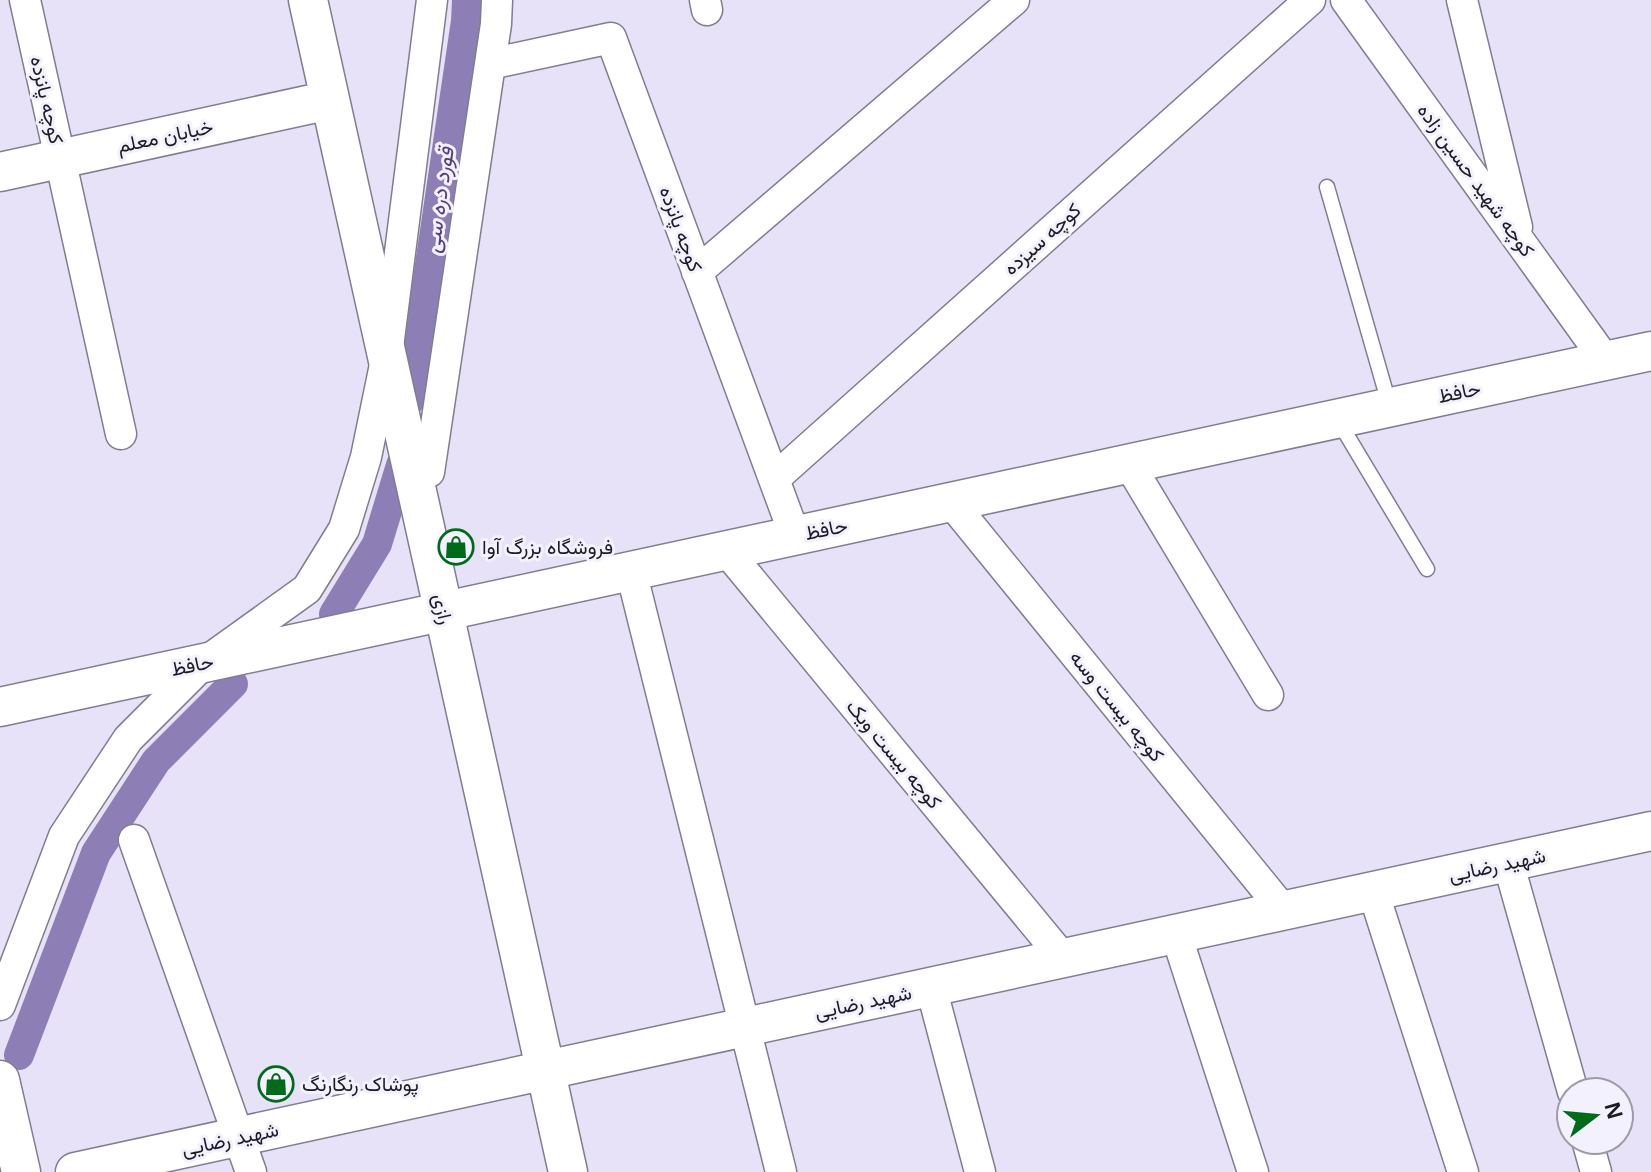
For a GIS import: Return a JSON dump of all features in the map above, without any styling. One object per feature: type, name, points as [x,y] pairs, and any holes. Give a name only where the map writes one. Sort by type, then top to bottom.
[{"type":"street","name":"کوچه پانزده","points":[[25,0],[121,434]]},
{"type":"street","name":"رازی","points":[[308,0],[568,1172]]},
{"type":"street","points":[[0,1005],[64,836],[128,739],[204,663],[307,589],[344,529],[366,457],[387,355],[432,0]]},
{"type":"street","points":[[429,472],[497,0]]},
{"type":"street","points":[[697,272],[1014,0]]},
{"type":"street","name":"کوچه سیزده","points":[[774,479],[1310,0]]},
{"type":"street","name":"کوچه شهید حسین زاده","points":[[1346,0],[1606,361]]},
{"type":"street","points":[[1462,0],[1521,244]]},
{"type":"street","name":"کوچه پانزده","points":[[490,64],[611,38],[795,536]]},
{"type":"street","name":"خیابان معلم","points":[[0,172],[330,100]]},
{"type":"street","name":"حافظ","points":[[0,707],[1651,351]]},
{"type":"street","points":[[1129,464],[1268,695]]},
{"type":"street","name":"کوچه بیست وسه","points":[[951,502],[1284,911]]},
{"type":"street","name":"کوچه بیست ویک","points":[[726,550],[1063,958]]},
{"type":"street","points":[[631,571],[781,1172]]},
{"type":"street","name":"شهید رضایی","points":[[75,1172],[1651,831]]},
{"type":"street","points":[[134,840],[236,1137],[251,1172]]},
{"type":"street","points":[[1508,862],[1568,1076]]},
{"type":"street","points":[[1373,891],[1463,1172]]},
{"type":"street","points":[[1176,934],[1253,1172]]},
{"type":"street","points":[[931,987],[980,1172]]},
{"type":"street","points":[[0,1080],[21,1172]]},
{"type":"lane","points":[[1327,187],[1390,407]]},
{"type":"lane","points":[[1337,418],[1427,569]]},
{"type":"waterway","name":"قورد دره سی","points":[[410,400],[467,0]]},
{"type":"waterway","name":"قورد دره سی","points":[[334,614],[377,544],[401,465]]},
{"type":"waterway","points":[[19,1055],[96,853],[156,761],[233,684]]},
{"type":"place","name":"فروشگاه بزرگ آوا","points":[[456,547]]},
{"type":"place","name":"پوشاک رنگارنگ","points":[[276,1084]]}]
